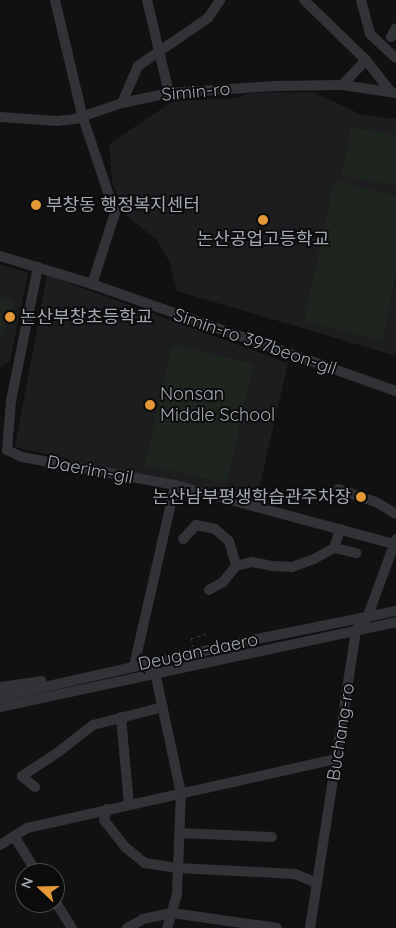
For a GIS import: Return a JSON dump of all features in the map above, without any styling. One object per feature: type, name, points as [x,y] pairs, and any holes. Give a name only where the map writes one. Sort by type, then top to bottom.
[{"type":"street","points":[[55,0],[83,118],[115,212],[92,284]]},
{"type":"street","points":[[147,0],[170,93]]},
{"type":"street","points":[[122,104],[138,66],[208,18],[220,0]]},
{"type":"street","points":[[304,0],[366,60],[393,93]]},
{"type":"street","points":[[361,0],[370,34],[396,58]]},
{"type":"street","points":[[342,85],[366,60]]},
{"type":"street","name":"Simin-ro","points":[[0,117],[57,121],[83,118],[122,104],[170,93],[275,86],[342,85],[393,93]]},
{"type":"street","name":"Simin-ro 397beon-gil","points":[[0,256],[92,284],[396,391]]},
{"type":"street","name":"Daerim-gil","points":[[38,267],[11,401],[3,452],[175,486]]},
{"type":"street","points":[[134,666],[175,486],[340,529],[395,541],[367,618],[356,630]]},
{"type":"street","points":[[338,489],[376,502],[396,514]]},
{"type":"street","points":[[183,539],[196,525],[215,530],[229,541],[236,566]]},
{"type":"street","points":[[334,548],[340,529]]},
{"type":"street","points":[[209,590],[223,582],[236,566],[252,562],[292,567],[314,559],[334,548],[356,553]]},
{"type":"street","name":"Deugan-daero","points":[[0,707],[101,678],[134,666],[396,611]]},
{"type":"street","name":"Deugan-daero","points":[[0,697],[101,678],[155,672],[396,622]]},
{"type":"street","name":"Buchang-ro","points":[[310,928],[356,630]]},
{"type":"street","points":[[155,672],[181,794],[177,894],[167,928]]},
{"type":"street","points":[[0,687],[101,678]]},
{"type":"street","points":[[0,713],[101,678]]},
{"type":"street","points":[[35,787],[22,776],[93,725],[163,706]]},
{"type":"street","points":[[122,717],[129,805]]},
{"type":"street","points":[[0,845],[27,828],[336,760]]},
{"type":"street","points":[[107,809],[104,820],[125,847],[145,863],[178,868],[296,874],[317,883]]},
{"type":"street","points":[[179,833],[272,837]]},
{"type":"street","points":[[14,836],[31,863]]},
{"type":"street","points":[[63,913],[72,928]]},
{"type":"street","points":[[127,928],[143,918],[172,913],[277,928]]},
{"type":"path","points":[[197,670],[191,638],[210,634]]},
{"type":"shaded area","name":"논산공업고등학교","points":[[313,92],[362,115],[396,119],[396,356],[177,291],[170,263],[157,240],[124,214],[112,181],[109,144],[173,101],[238,98],[249,93]]},
{"type":"shaded area","points":[[351,128],[396,134],[396,186],[342,176]]},
{"type":"shaded area","points":[[334,181],[396,196],[396,271],[383,341],[304,322]]},
{"type":"shaded area","name":"논산부창초등학교","points":[[0,264],[28,273],[10,361],[0,368]]},
{"type":"shaded area","name":"Nonsan Middle School","points":[[47,275],[288,363],[256,502],[15,447]]},
{"type":"shaded area","points":[[0,297],[14,302],[0,342]]},
{"type":"shaded area","points":[[172,345],[254,364],[226,484],[144,465]]},
{"type":"place","name":"부창동 행정복지센터","points":[[36,205]]},
{"type":"place","name":"논산공업고등학교","points":[[263,220]]},
{"type":"place","name":"논산부창초등학교","points":[[10,317]]},
{"type":"place","name":"Nonsan Middle School","points":[[150,405]]},
{"type":"place","name":"논산남부평생학습관주차장","points":[[361,497]]}]
